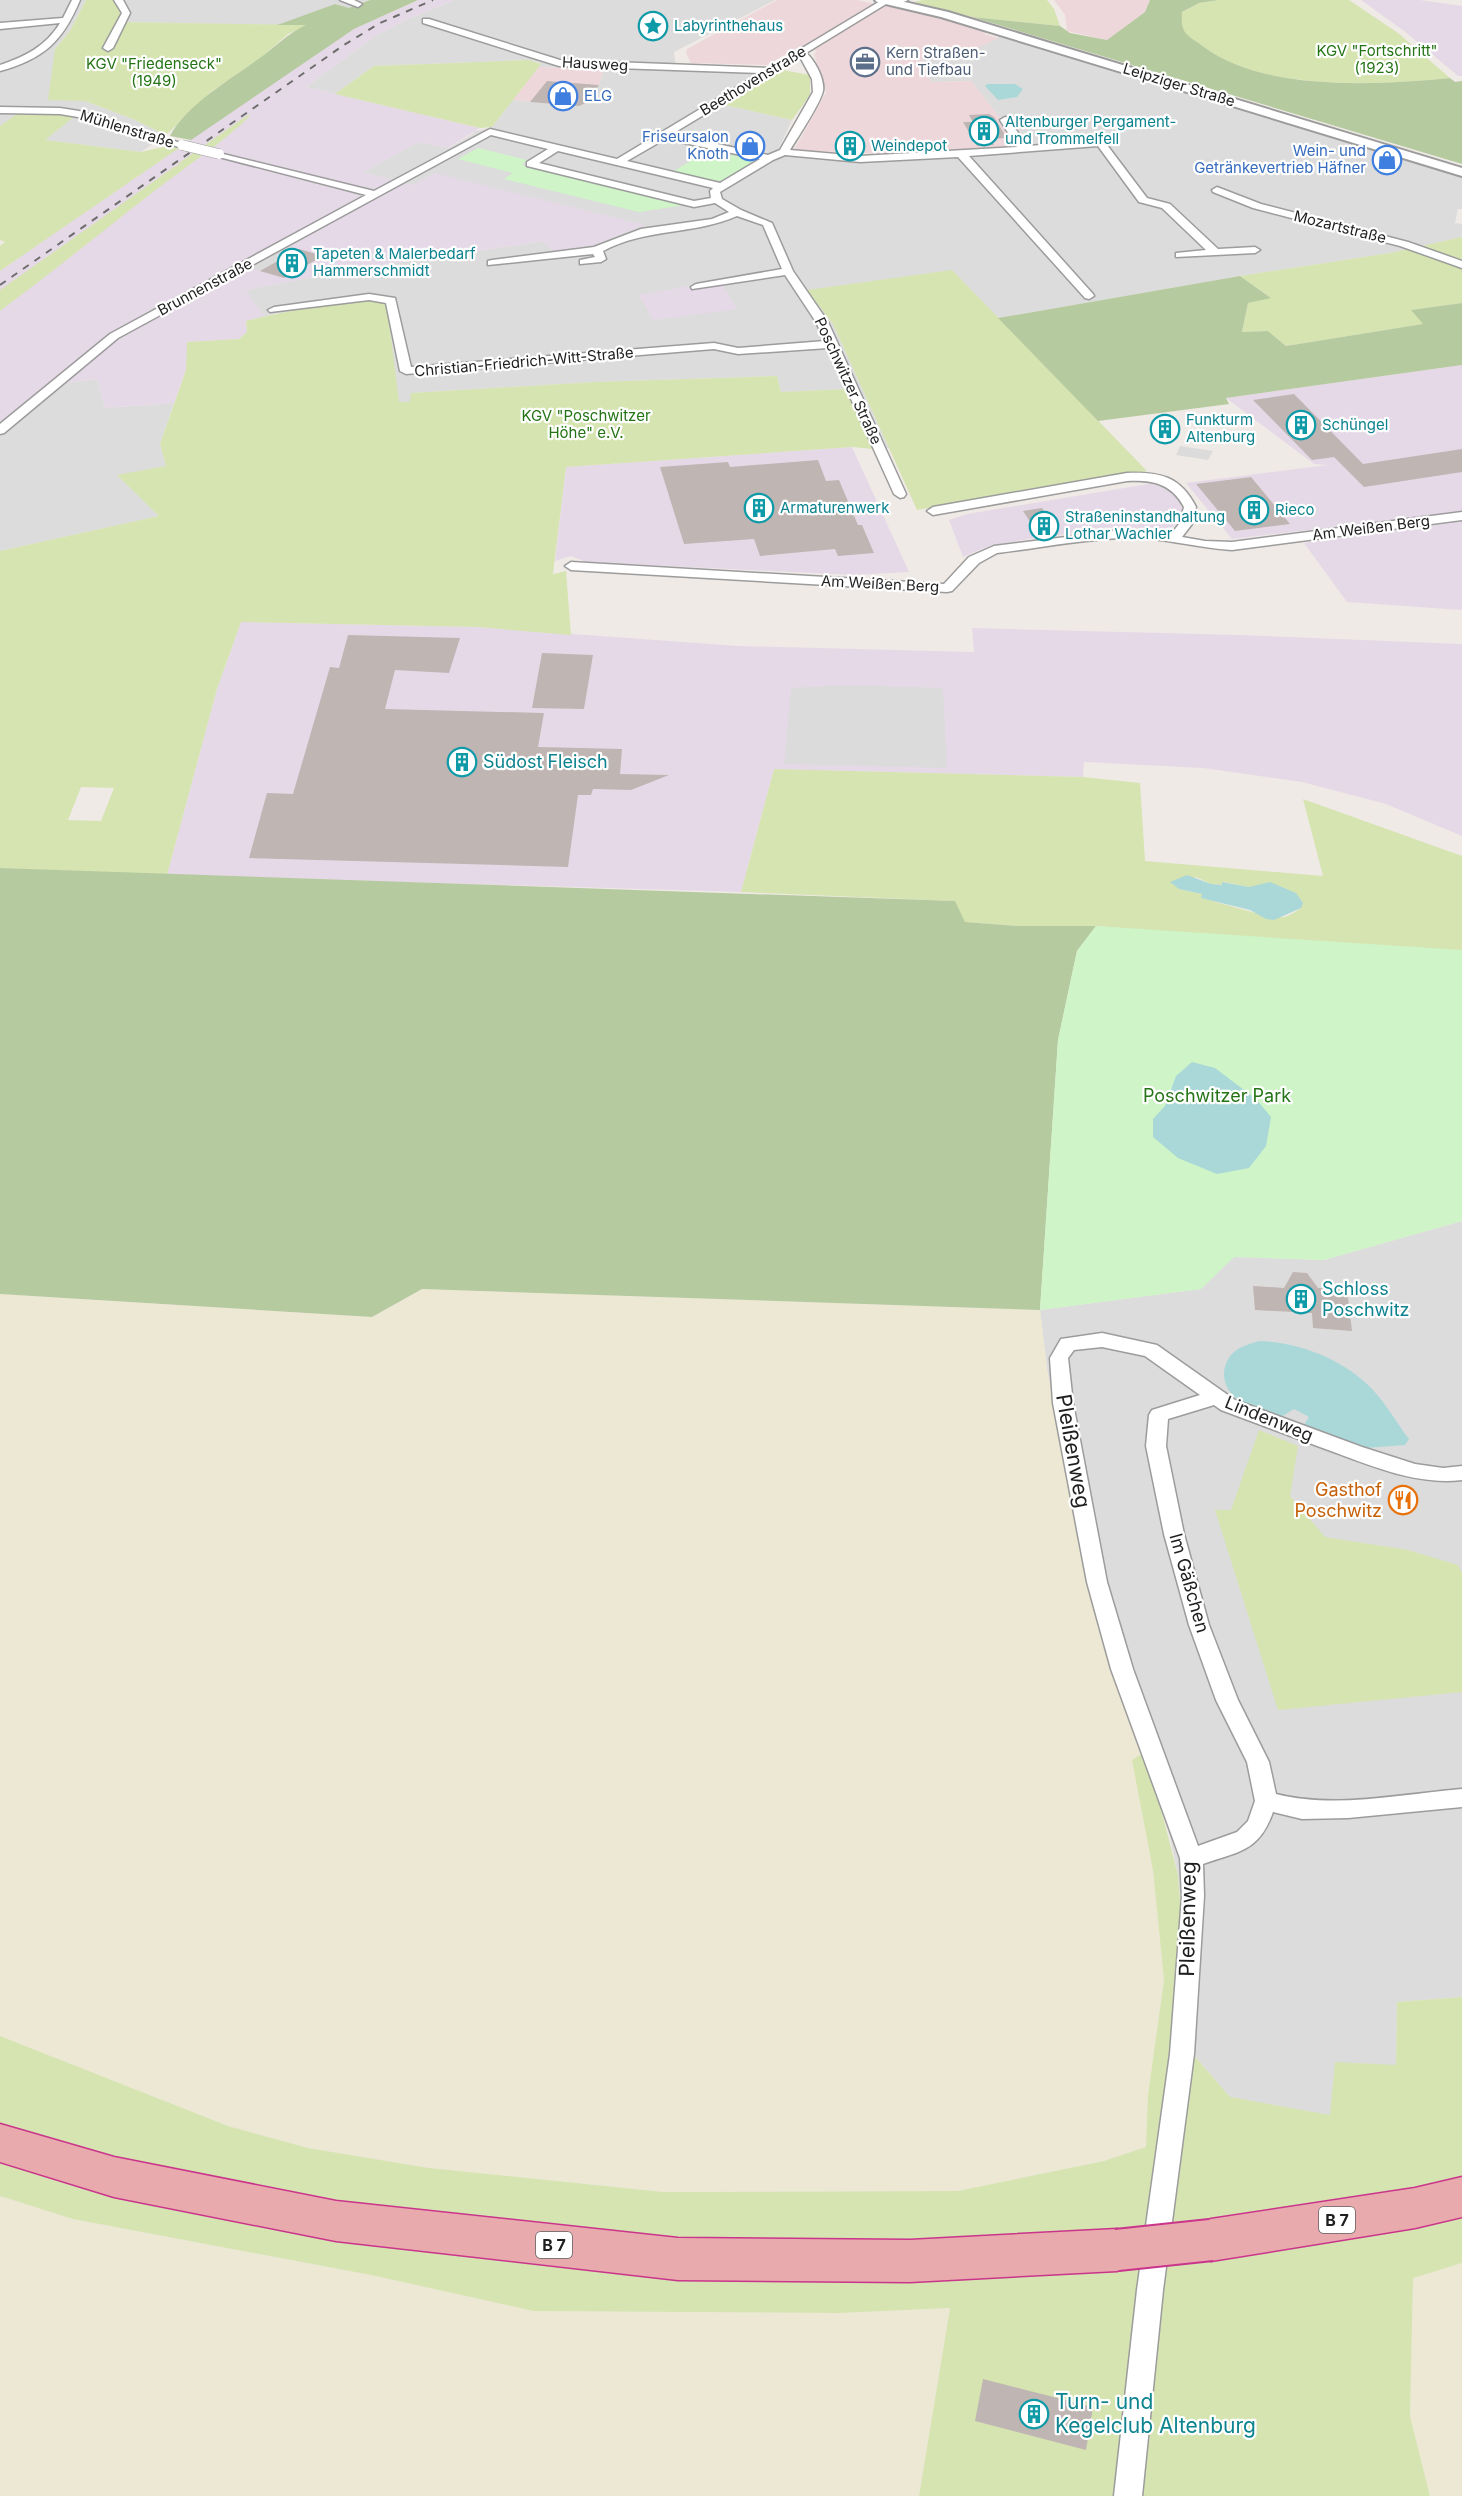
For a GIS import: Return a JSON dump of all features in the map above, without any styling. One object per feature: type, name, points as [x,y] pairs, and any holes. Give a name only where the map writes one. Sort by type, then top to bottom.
[{"type":"highway","name":"B 7","points":[[0,2143],[114,2177],[336,2221],[678,2259],[910,2261],[1117,2250],[1212,2240],[1415,2208],[1462,2197]]},
{"type":"street","points":[[0,68],[23,61],[49,46],[61,32],[76,0]]},
{"type":"street","points":[[108,48],[126,13],[118,0]]},
{"type":"street","points":[[344,0],[358,4]]},
{"type":"street","name":"Beethovenstraße","points":[[619,162],[800,53],[892,1]]},
{"type":"street","name":"Leipziger Straße","points":[[892,1],[974,23],[1462,171]]},
{"type":"street","points":[[0,26],[67,20]]},
{"type":"street","name":"Hausweg","points":[[426,21],[558,63],[770,71]]},
{"type":"street","points":[[784,152],[818,92],[817,79],[812,68],[807,58],[800,53]]},
{"type":"street","name":"Mühlenstraße","points":[[0,110],[60,111],[79,114],[182,145],[376,195]]},
{"type":"street","points":[[1005,120],[1024,149]]},
{"type":"street","name":"Brunnenstraße","points":[[0,430],[114,336],[490,132],[557,147]]},
{"type":"street","points":[[662,135],[769,158]]},
{"type":"street","points":[[723,187],[557,147],[531,164],[694,204],[717,200],[716,191],[723,187],[769,158],[784,152],[860,159],[1101,143],[1143,200],[1166,206],[1215,252]]},
{"type":"street","points":[[961,154],[1089,296]]},
{"type":"street","name":"Mozartstraße","points":[[1217,190],[1257,206],[1404,244],[1462,265]]},
{"type":"street","name":"Poschwitzer Straße","points":[[717,200],[737,212],[767,223],[788,271],[822,322],[900,494]]},
{"type":"street","points":[[492,263],[597,250],[645,231],[714,222],[737,212]]},
{"type":"street","points":[[585,262],[601,259],[597,250]]},
{"type":"street","points":[[1179,255],[1255,250]]},
{"type":"street","points":[[696,287],[788,271]]},
{"type":"street","name":"Christian-Friedrich-Witt-Straße","points":[[274,310],[369,297],[391,300],[406,371],[714,346],[738,351],[832,344]]},
{"type":"street","points":[[933,511],[1127,477],[1156,477],[1174,484],[1182,492],[1190,507],[1185,524],[1173,539]]},
{"type":"street","name":"Am Weißen Berg","points":[[571,566],[947,588],[974,560],[994,550],[1122,534],[1205,545],[1232,546],[1462,516]]},
{"type":"street","name":"Lindenweg","points":[[1059,1358],[1068,1344],[1102,1340],[1150,1350],[1228,1405],[1355,1452],[1415,1471],[1443,1475],[1462,1473]]},
{"type":"street","name":"Pleißenweg","points":[[1059,1358],[1064,1413],[1097,1581],[1122,1669],[1191,1857],[1193,1896],[1182,2054],[1150,2290],[1128,2496]]},
{"type":"street","name":"Im Gäßchen","points":[[1216,1397],[1159,1415],[1156,1446],[1174,1534],[1199,1625],[1227,1700],[1258,1762],[1266,1801]]},
{"type":"street","points":[[1191,1857],[1245,1839],[1257,1826],[1266,1801],[1302,1810],[1348,1809],[1462,1798]]},
{"type":"shaded area","points":[[0,0],[86,0],[70,31],[55,49],[85,101],[133,119],[166,135],[141,152],[44,140],[75,116],[0,126]]},
{"type":"shaded area","points":[[113,0],[370,0],[349,9],[335,4],[277,25],[119,22],[122,10]]},
{"type":"shaded area","points":[[418,0],[454,0],[375,36],[306,87],[480,128],[448,148],[419,142],[363,172],[412,185],[435,173],[644,225],[586,249],[553,252],[543,241],[363,268],[246,290],[264,317],[246,321],[247,332],[239,339],[188,342],[186,370],[174,403],[105,408],[97,379],[66,383],[10,429],[0,427],[0,271],[316,52],[354,29]]},
{"type":"shaded area","points":[[454,0],[775,0],[674,52],[676,69],[760,72],[711,102],[792,120],[777,152],[863,161],[1026,152],[971,81],[931,82],[922,58],[966,53],[1003,35],[1462,175],[1462,209],[1458,209],[1455,223],[1462,224],[1462,237],[1390,253],[1240,276],[998,318],[952,271],[808,290],[833,324],[889,448],[873,449],[847,389],[781,392],[777,376],[595,382],[411,393],[411,402],[398,402],[278,313],[264,317],[245,290],[363,268],[543,241],[553,252],[586,249],[412,185],[362,172],[419,142],[449,148],[473,132],[492,127],[513,100],[579,106],[588,101],[599,84],[604,69],[538,67],[540,63],[528,60],[374,66],[335,94],[306,87],[375,36]]},
{"type":"shaded area","points":[[777,0],[857,0],[933,16],[988,31],[984,34],[999,38],[966,53],[922,58],[931,82],[971,81],[1018,145],[952,152],[886,154],[794,150],[826,92],[814,54],[817,51],[796,48],[767,65],[691,63],[686,53],[687,49]]},
{"type":"shaded area","points":[[1054,0],[1150,0],[1145,12],[1107,40],[1067,31],[1065,15]]},
{"type":"shaded area","points":[[1361,0],[1420,0],[1462,6],[1462,76],[1458,76],[1404,31]]},
{"type":"shaded area","points":[[538,67],[604,69],[599,84],[588,100],[590,101],[579,106],[513,100]]},
{"type":"shaded area","points":[[676,142],[709,150],[672,172],[634,163],[664,144]]},
{"type":"shaded area","points":[[289,246],[299,249],[260,271],[249,268]]},
{"type":"shaded area","points":[[695,285],[698,289],[722,285],[737,309],[653,320],[639,295]]},
{"type":"shaded area","points":[[1462,365],[1462,610],[1347,602],[1304,543],[1452,523],[1448,514],[1232,539],[1186,483],[1328,465],[1314,464],[1226,398]]},
{"type":"shaded area","points":[[97,379],[105,408],[174,403],[160,444],[166,466],[118,476],[159,516],[0,551],[0,427],[10,429],[66,383]]},
{"type":"shaded area","points":[[1180,446],[1213,451],[1208,460],[1176,455]]},
{"type":"shaded area","points":[[852,447],[909,572],[854,575],[586,562],[571,556],[555,561],[566,467]]},
{"type":"shaded area","points":[[1160,482],[1178,498],[1183,510],[1182,520],[1173,527],[1156,530],[1125,527],[1035,538],[989,546],[963,557],[949,520],[967,514]]},
{"type":"shaded area","points":[[241,622],[477,627],[738,646],[974,652],[972,628],[1462,644],[1462,836],[1386,804],[1302,782],[1203,768],[1084,762],[1083,777],[774,769],[741,892],[167,875],[217,689]]},
{"type":"shaded area","points":[[845,685],[943,688],[947,768],[784,764],[791,688]]},
{"type":"shaded area","points":[[1462,1221],[1462,1997],[1397,2002],[1396,2065],[1330,2116],[1230,2097],[1192,2053],[1178,1875],[1170,1838],[1074,1514],[1047,1369],[1040,1310],[1200,1289],[1234,1257],[1324,1260]]},
{"type":"shaded area","points":[[422,1289],[1040,1310],[1047,1369],[1074,1514],[1146,1751],[1153,1870],[1164,1980],[1148,2095],[1146,2147],[1104,2161],[958,2191],[663,2192],[429,2168],[308,2148],[228,2126],[0,2036],[0,1294],[372,1317]]},
{"type":"shaded area","points":[[0,2196],[73,2219],[371,2275],[534,2311],[840,2313],[950,2308],[919,2496],[0,2496]]},
{"type":"shaded area","points":[[1462,2263],[1462,2496],[1430,2496],[1410,2416],[1413,2277]]},
{"type":"green space","name":"KGV \"Friedenseck\" (1949)","points":[[86,0],[113,0],[122,10],[120,22],[308,25],[288,34],[258,60],[211,92],[166,135],[133,119],[85,101],[48,100],[55,49],[70,31]]},
{"type":"green space","points":[[370,0],[418,0],[354,29],[191,140],[170,136],[197,104],[306,25],[277,25],[335,4],[349,8]]},
{"type":"green space","points":[[923,0],[1047,0],[1054,9],[1060,26],[972,17],[914,2]]},
{"type":"green space","points":[[1150,0],[1219,0],[1199,3],[1182,12],[1182,25],[1186,34],[1229,62],[1258,72],[1323,82],[1390,82],[1450,78],[1455,82],[1462,81],[1462,164],[972,17],[1060,26],[1070,33],[1107,40],[1145,12]]},
{"type":"green space","name":"KGV \"Fortschritt\" (1923)","points":[[1219,0],[1349,0],[1398,33],[1450,78],[1390,82],[1323,82],[1258,72],[1229,62],[1186,34],[1182,26],[1181,13],[1199,3]]},
{"type":"green space","points":[[529,60],[541,64],[492,127],[480,128],[335,94],[374,66]]},
{"type":"green space","points":[[783,70],[810,75],[810,95],[792,120],[725,105]]},
{"type":"green space","points":[[20,112],[75,116],[45,140],[141,152],[163,147],[179,148],[0,271],[0,246],[5,242],[0,240],[0,126]]},
{"type":"green space","points":[[248,115],[250,116],[239,127],[215,146],[0,311],[0,290],[174,167],[184,164],[176,165]]},
{"type":"green space","points":[[478,148],[527,160],[522,165],[685,205],[639,212],[504,179],[513,173],[458,159]]},
{"type":"green space","points":[[709,150],[749,159],[752,162],[732,177],[715,181],[672,172]]},
{"type":"green space","points":[[1462,237],[1462,303],[1412,310],[1424,324],[1286,346],[1268,331],[1242,332],[1248,303],[1270,297],[1240,276],[1390,253]]},
{"type":"green space","points":[[952,270],[1147,471],[917,510],[833,324],[807,290]]},
{"type":"green space","points":[[1240,276],[1271,298],[1248,303],[1242,332],[1268,331],[1286,346],[1423,324],[1411,310],[1462,303],[1462,365],[1226,398],[1229,404],[1098,421],[998,318]]},
{"type":"green space","name":"KGV \"Poschwitzer Höhe\" e.V.","points":[[380,301],[387,305],[399,402],[410,402],[411,393],[595,382],[777,376],[781,392],[847,389],[873,449],[852,447],[566,467],[553,574],[546,576],[566,571],[571,635],[477,627],[241,622],[217,689],[167,875],[0,868],[0,551],[159,516],[117,475],[166,466],[160,444],[186,370],[187,342],[239,339],[247,332],[246,321],[279,313],[346,303]],"holes":[[[81,787],[114,788],[101,821],[68,820]]]},
{"type":"green space","points":[[774,769],[1083,777],[1140,783],[1145,861],[1323,876],[1303,799],[1462,856],[1462,956],[1096,926],[1019,926],[965,922],[954,901],[741,892]],"holes":[[[1196,877],[1211,884],[1223,885],[1223,882],[1249,887],[1301,908],[1291,915],[1270,916],[1202,898],[1202,894],[1179,889]]]},
{"type":"green space","points":[[0,868],[955,901],[965,922],[1019,926],[1096,926],[1077,951],[1058,1040],[1040,1310],[422,1289],[372,1317],[0,1294]]},
{"type":"green space","name":"Poschwitzer Park","points":[[1096,926],[1462,950],[1462,1221],[1324,1260],[1234,1257],[1201,1289],[1040,1310],[1058,1040],[1077,951]]},
{"type":"green space","points":[[1259,1430],[1298,1446],[1290,1496],[1325,1537],[1408,1550],[1458,1565],[1462,1573],[1462,1692],[1278,1710],[1215,1510],[1231,1510]]},
{"type":"green space","points":[[1146,1751],[1178,1875],[1192,2053],[1230,2097],[1330,2115],[1335,2062],[1396,2065],[1397,2002],[1462,1997],[1462,2263],[1413,2278],[1410,2416],[1430,2496],[919,2496],[950,2308],[840,2313],[534,2311],[371,2275],[73,2219],[0,2196],[0,2036],[228,2126],[308,2148],[429,2168],[663,2192],[958,2191],[1104,2161],[1146,2147],[1148,2095],[1164,1980],[1153,1870],[1132,1760]]},
{"type":"water","points":[[1015,84],[1023,89],[1017,97],[998,100],[985,86]]},
{"type":"water","points":[[1187,875],[1211,884],[1222,885],[1222,882],[1249,887],[1270,882],[1296,893],[1303,903],[1301,908],[1274,920],[1266,919],[1250,910],[1201,898],[1202,894],[1179,889],[1170,882]]},
{"type":"water","points":[[1192,1062],[1215,1068],[1256,1099],[1271,1117],[1266,1146],[1249,1168],[1217,1174],[1178,1158],[1153,1137],[1153,1119],[1165,1106],[1176,1076]]},
{"type":"water","points":[[1259,1341],[1306,1349],[1335,1362],[1362,1379],[1382,1401],[1409,1439],[1405,1445],[1366,1448],[1304,1425],[1309,1417],[1294,1409],[1281,1417],[1251,1407],[1236,1398],[1225,1381],[1227,1361],[1237,1350]]},
{"type":"building","name":"ELG","points":[[547,81],[599,85],[586,103],[579,106],[530,102]]},
{"type":"building","name":"Altenburger Pergament- und Trommelfell","points":[[989,114],[994,117],[1007,138],[991,139],[994,145],[977,146],[963,122],[973,122],[969,115]]},
{"type":"building","name":"Tapeten & Malerbedarf Hammerschmidt","points":[[299,249],[323,256],[284,278],[260,271]]},
{"type":"building","name":"Schüngel","points":[[1294,394],[1363,464],[1462,449],[1462,472],[1364,487],[1334,457],[1312,460],[1253,400]]},
{"type":"building","name":"Armaturenwerk","points":[[818,460],[826,481],[839,480],[858,525],[862,525],[874,553],[838,556],[835,549],[760,556],[754,539],[684,544],[660,467],[728,462],[730,467]]},
{"type":"building","name":"Rieco","points":[[1251,477],[1290,524],[1235,531],[1196,484]]},
{"type":"building","name":"Straßeninstandhaltung Lothar Wachler","points":[[1042,508],[1058,532],[1038,534],[1023,511]]},
{"type":"building","name":"Südost Fleisch","points":[[348,635],[460,638],[449,673],[395,670],[385,709],[544,713],[538,747],[622,749],[620,774],[669,775],[631,790],[593,789],[591,795],[578,795],[568,867],[249,858],[267,793],[293,794],[330,667],[339,668]]},
{"type":"building","points":[[542,653],[593,655],[584,709],[532,708]]},
{"type":"building","name":"Schloss Poschwitz","points":[[1293,1272],[1307,1273],[1318,1288],[1347,1289],[1352,1331],[1313,1328],[1312,1313],[1255,1310],[1253,1286],[1284,1288]]},
{"type":"building","name":"Turn- und Kegelclub Altenburg","points":[[983,2379],[1093,2407],[1086,2450],[975,2421]]},
{"type":"railway","points":[[0,285],[344,45],[380,23],[433,0]]},
{"type":"place","name":"Labyrinthehaus","points":[[653,26]]},
{"type":"place","name":"Kern Straßen- und Tiefbau","points":[[865,62]]},
{"type":"place","name":"ELG","points":[[563,96]]},
{"type":"place","name":"Altenburger Pergament- und Trommelfell","points":[[984,131]]},
{"type":"place","name":"Friseursalon Knoth","points":[[750,146]]},
{"type":"place","name":"Weindepot","points":[[850,146]]},
{"type":"place","name":"Wein- und Getränkevertrieb Häfner","points":[[1387,160]]},
{"type":"place","name":"Tapeten & Malerbedarf Hammerschmidt","points":[[292,263]]},
{"type":"place","name":"Schüngel","points":[[1301,425]]},
{"type":"place","name":"Funkturm Altenburg","points":[[1165,429]]},
{"type":"place","name":"Armaturenwerk","points":[[759,508]]},
{"type":"place","name":"Rieco","points":[[1254,510]]},
{"type":"place","name":"Straßeninstandhaltung Lothar Wachler","points":[[1044,526]]},
{"type":"place","name":"Südost Fleisch","points":[[462,762]]},
{"type":"place","name":"Schloss Poschwitz","points":[[1301,1299]]},
{"type":"place","name":"Gasthof Poschwitz","points":[[1403,1500]]},
{"type":"place","name":"Turn- und Kegelclub Altenburg","points":[[1034,2414]]}]
